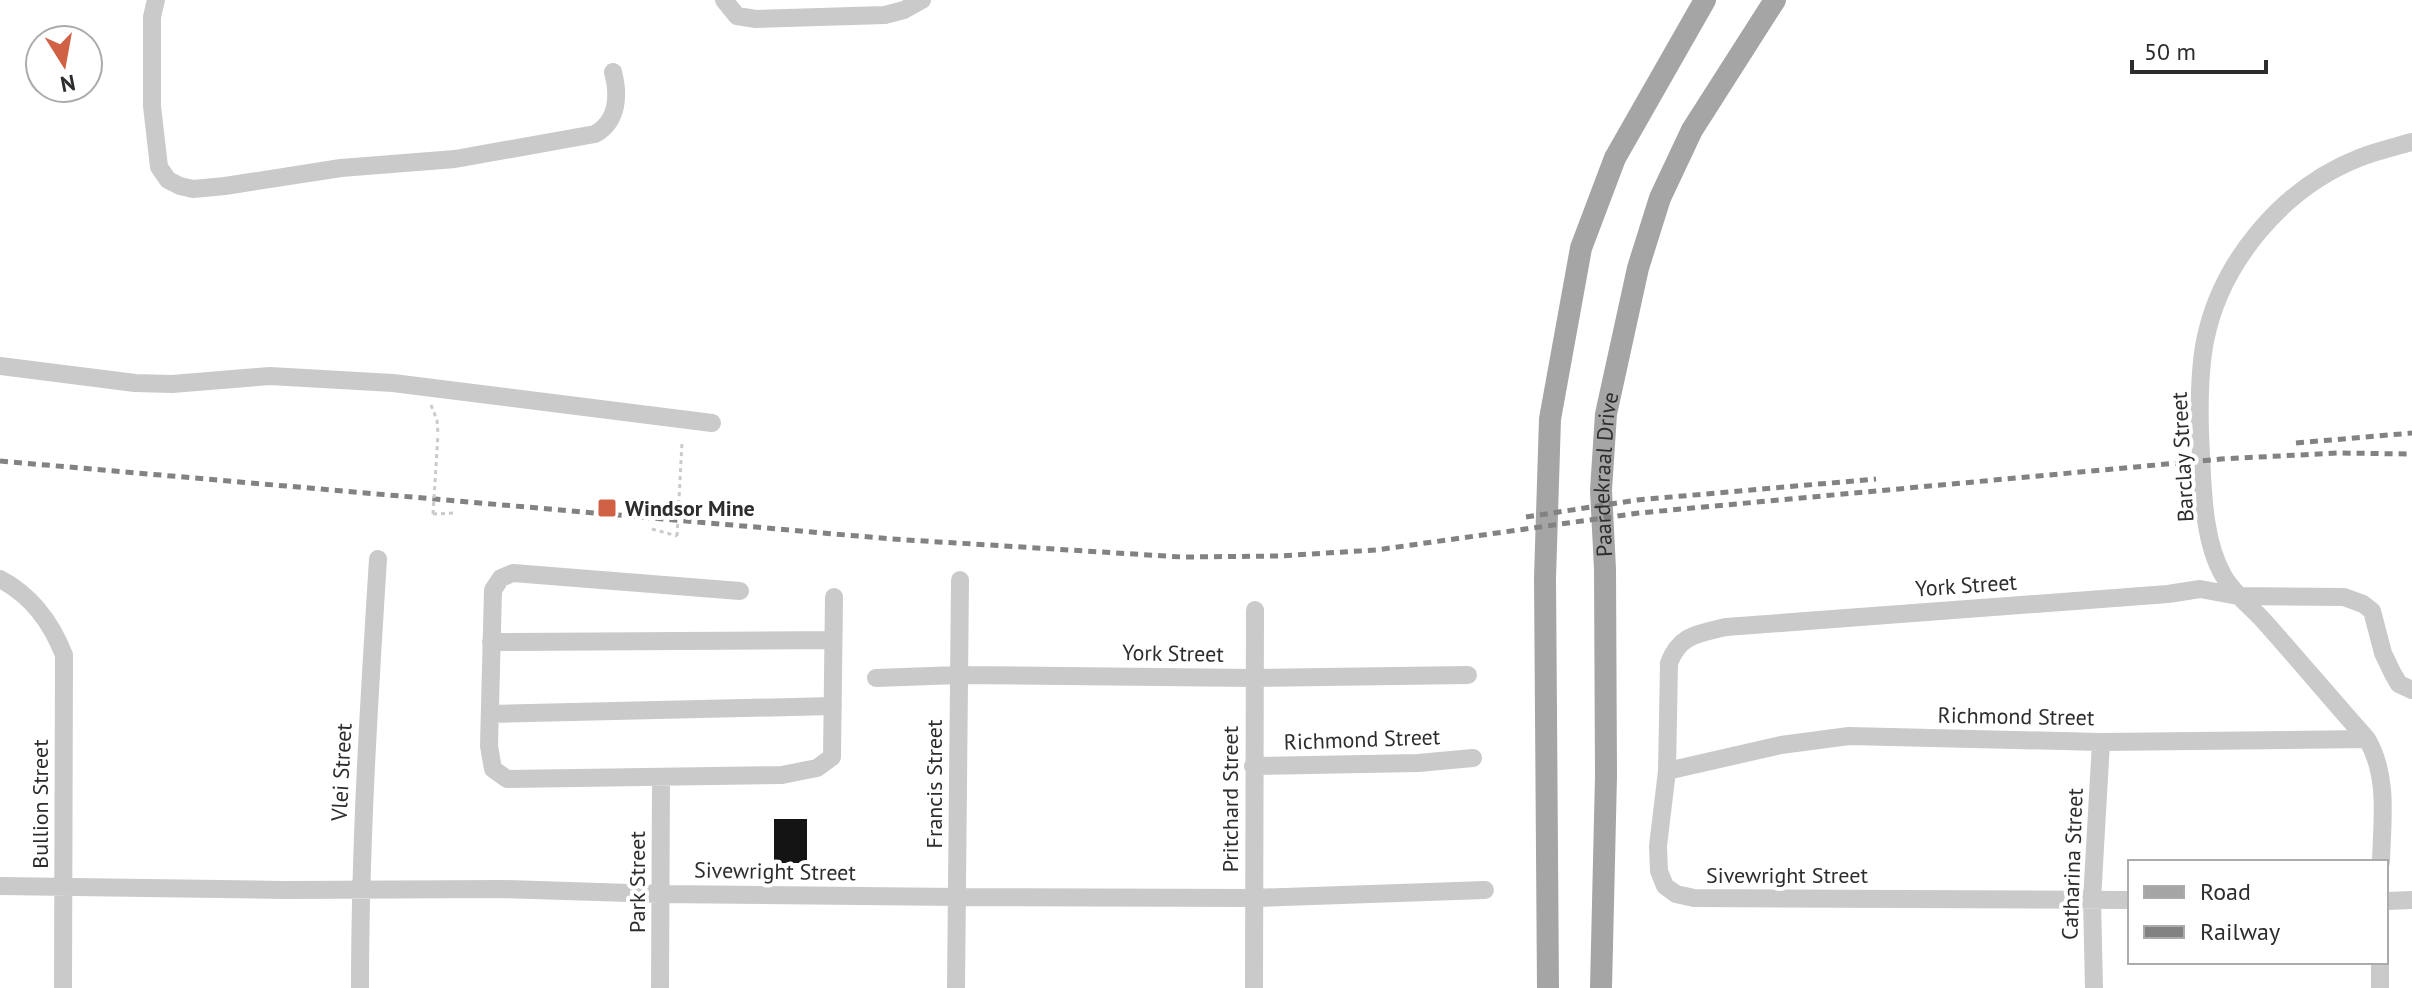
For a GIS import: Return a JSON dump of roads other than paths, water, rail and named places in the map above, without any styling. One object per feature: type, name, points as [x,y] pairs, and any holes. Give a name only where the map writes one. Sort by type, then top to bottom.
[{"type":"main road","points":[[1548,988],[1545,578],[1550,419],[1581,248],[1615,158],[1705,0]]},
{"type":"main road","name":"Paardekraal Drive","points":[[1601,988],[1606,760],[1601,490],[1606,414],[1638,268],[1660,198],[1692,130],[1775,0]]},
{"type":"street","points":[[156,0],[152,17],[152,106],[159,167],[168,180],[185,188],[225,186],[341,168],[455,159],[595,134],[607,126],[614,111],[617,94],[613,72]]},
{"type":"street","points":[[724,0],[737,16],[756,19],[885,15],[904,10],[922,0]]},
{"type":"street","name":"Barclay Street","points":[[2381,860],[2381,771],[2376,755],[2367,739],[2262,619],[2238,596],[2222,574],[2213,550],[2203,487],[2201,382],[2205,341],[2217,301],[2231,270],[2269,221],[2311,184],[2358,158],[2412,142]]},
{"type":"street","points":[[0,366],[135,383],[172,384],[270,376],[393,383],[712,423]]},
{"type":"street","name":"Vlei Street","points":[[360,988],[360,889],[378,559]]},
{"type":"street","points":[[740,591],[513,573],[501,578],[493,590],[489,746],[493,769],[507,779],[782,775],[817,768],[832,757],[834,597]]},
{"type":"street","name":"Bullion Street","points":[[0,579],[26,596],[49,623],[64,655],[63,988]]},
{"type":"street","name":"Francis Street","points":[[956,988],[960,580]]},
{"type":"street","name":"York Street","points":[[1696,634],[1726,627],[2168,594],[2200,589],[2238,596]]},
{"type":"street","points":[[2238,596],[2344,597],[2363,604],[2372,611],[2383,653],[2393,674],[2399,684],[2412,690]]},
{"type":"street","name":"Pritchard Street","points":[[1254,988],[1255,610]]},
{"type":"street","name":"Sivewright Street","points":[[1696,634],[1675,648],[1669,663],[1667,771],[1658,846],[1659,871],[1665,886],[1676,894],[1694,898],[2128,900]]},
{"type":"street","points":[[491,642],[833,640]]},
{"type":"street","name":"York Street","points":[[876,678],[958,675],[1254,678],[1468,675]]},
{"type":"street","points":[[490,714],[833,706]]},
{"type":"street","name":"Richmond Street","points":[[1667,771],[1781,745],[1849,736],[2101,742],[2367,739]]},
{"type":"street","name":"Catharina Street","points":[[2094,988],[2092,900],[2101,742]]},
{"type":"street","name":"Richmond Street","points":[[1253,766],[1418,763],[1473,758]]},
{"type":"street","name":"Park Street","points":[[660,988],[661,777]]},
{"type":"street","name":"Sivewright Street","points":[[0,886],[1254,898],[1485,890]]},
{"type":"street","points":[[2388,901],[2412,900]]},
{"type":"street","points":[[2380,964],[2380,988]]},
{"type":"railway","points":[[2296,443],[2412,433]]},
{"type":"railway","points":[[0,461],[892,539],[1182,557],[1279,556],[1376,550],[1639,513],[2221,459],[2337,453],[2412,454]]},
{"type":"railway","points":[[1526,517],[1637,500],[1876,479]]},
{"type":"place","name":"Windsor Mine","points":[[607,508]]}]
